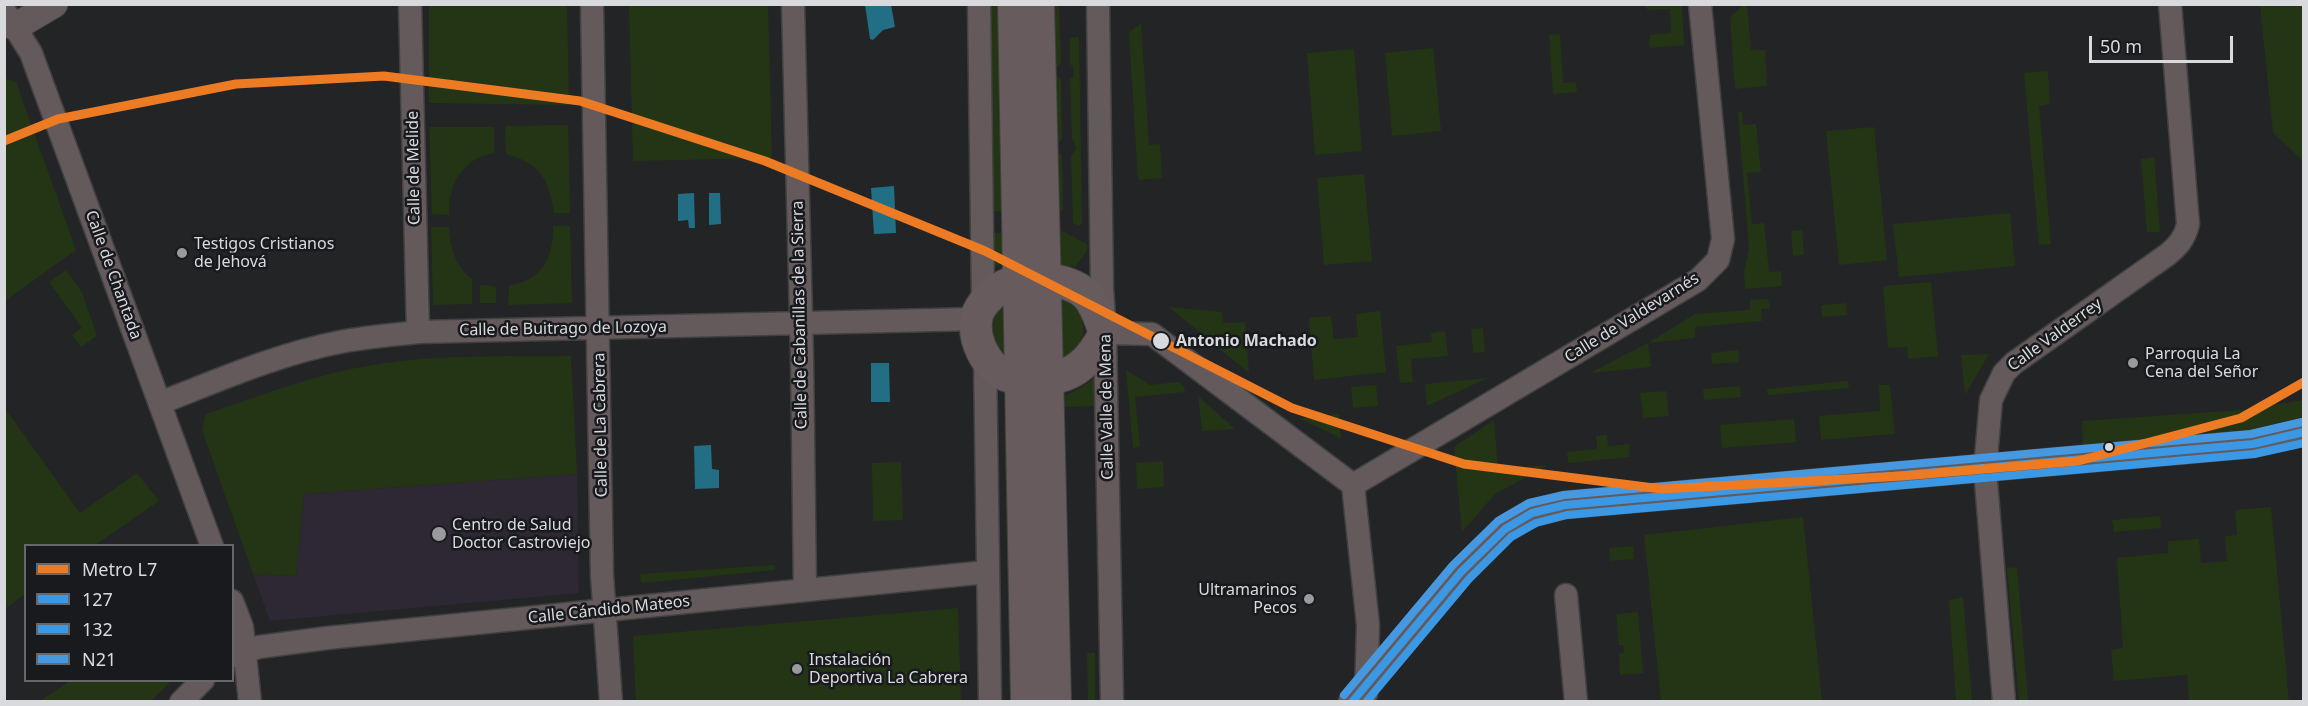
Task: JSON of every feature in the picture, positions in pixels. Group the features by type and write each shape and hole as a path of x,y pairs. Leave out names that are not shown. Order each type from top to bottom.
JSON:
{"main road":[{"path":"1014,4 1031,279 1034,379 1055,702"},
{"path":"1031,279 1038,4"},
{"path":"1031,279 1066,282 1082,290 1095,304 1105,333 1094,355 1078,368 1060,378 1034,379 1003,374 985,358 977,333 980,311 1000,288 1031,279"},
{"path":"1027,702 1034,379"}],"street":[{"path":"8,24 54,4"},
{"name":"Calle de Melide","path":"410,4 418,332"},
{"name":"Calle de La Cabrera","path":"592,4 602,575 610,702"},
{"name":"Calle de Cabanillas de la Sierra","path":"793,4 805,590"},
{"path":"979,4 980,311"},
{"name":"Calle Valle de Mena","path":"1098,4 1112,702"},
{"name":"Calle de Valdevarnés","path":"1353,485 1698,280 1718,260 1724,239 1700,4"},
{"name":"Calle Valderrey","path":"2004,702 1984,469 1991,400 2004,373 2027,353 2175,249 2186,233 2188,224 2170,4"},
{"name":"Calle de Chantada","path":"8,24 31,53 211,544"},
{"name":"Calle de Buitrago de Lozoya","path":"160,403 236,374 306,351 357,339 418,332 801,322 980,311"},
{"path":"1105,333 1152,334 1353,485 1368,625 1362,696"},
{"path":"985,358 990,702"},
{"path":"1362,696 1461,572 1505,529 1532,513 1565,505 2253,444 2304,432"},
{"name":"Calle Cándido Mateos","path":"239,653 259,647 455,624 606,612 987,572"},
{"path":"1566,596 1576,702"},
{"path":"234,606 242,627 239,653 250,702"},
{"path":"182,702 202,682"}],"shaded area":[{"name":"Centro de Salud Doctor Castroviejo","path":"577,474 579,593 270,621 253,574 296,576 304,494"}],"green space":[{"path":"429,5 567,5 569,105 429,103"},
{"path":"629,5 768,5 772,158 633,161"},
{"path":"988,5 1003,5 1008,212 992,211"},
{"path":"1047,5 1059,5 1061,63 1056,68 1057,76 1061,80 1062,139 1058,143 1058,152 1062,155 1063,209 1059,214 1051,214"},
{"path":"1643,5 1682,5 1684,45 1650,48 1651,35 1671,33 1670,9 1648,10"},
{"path":"1743,5 1747,5 1751,50 1765,50 1767,86 1735,89 1730,17"},
{"path":"2260,5 2303,5 2303,161 2273,133"},
{"path":"1141,23 1149,145 1160,144 1162,178 1138,180 1129,33"},
{"path":"1560,34 1563,83 1576,82 1577,92 1553,94 1549,35"},
{"path":"1079,37 1082,223 1079,226 1073,223 1071,156 1076,149 1072,140 1070,79 1074,76 1073,67 1070,64 1070,38"},
{"path":"1433,48 1441,131 1392,136 1385,53"},
{"path":"1354,49 1362,151 1315,155 1307,53"},
{"path":"2048,71 2050,104 2039,106 2051,244 2039,245 2024,73"},
{"path":"4,78 16,82 76,250 5,301"},
{"path":"1738,112 1742,112 1743,125 1756,124 1761,172 1747,173 1752,224 1764,223 1769,272 1781,271 1782,286 1745,289 1744,271 1749,250"},
{"path":"568,125 570,213 554,213 546,182 541,174 527,162 506,154 505,126"},
{"path":"429,127 494,127 494,153 473,161 459,175 451,193 449,215 432,214"},
{"path":"1874,127 1887,260 1839,265 1826,131"},
{"path":"2154,157 2160,232 2147,232 2141,159"},
{"path":"1364,174 1372,261 1324,265 1317,178"},
{"path":"2010,213 2015,266 1899,277 1893,224"},
{"path":"553,226 570,226 572,303 508,305 509,286 530,278 544,266 551,248"},
{"path":"431,227 449,227 454,256 461,268 472,279 472,304 433,305"},
{"path":"1060,230 1087,244 1087,250 1076,266 1063,266 1058,259 1057,231"},
{"path":"1802,230 1804,255 1793,256 1791,231"},
{"path":"1008,232 1004,261 994,268 993,233"},
{"path":"66,270 82,292 97,336 81,347 72,335 82,328 49,282"},
{"path":"1931,282 1938,356 1908,359 1907,347 1888,348 1883,286"},
{"path":"480,285 496,287 496,303 480,303"},
{"path":"1059,296 1077,310 1084,328 1079,347 1061,360"},
{"path":"1768,299 1770,308 1761,309 1762,321 1695,327 1695,338 1648,343 1695,314 1750,310 1750,300"},
{"path":"1009,303 1005,355 997,342 993,326 996,312 1001,306"},
{"path":"1846,303 1847,315 1822,317 1821,305"},
{"path":"1169,307 1222,312 1223,323 1245,322 1249,373"},
{"path":"1380,311 1386,372 1314,380 1309,318 1331,316 1334,339 1358,337 1356,314"},
{"path":"1483,328 1485,352 1473,353 1471,329"},
{"path":"1445,331 1448,356 1411,359 1413,382 1400,383 1396,346 1432,342 1431,333"},
{"path":"1648,343 1651,367 1590,373"},
{"path":"1738,350 1739,362 1712,364 1711,353"},
{"path":"1989,354 1965,395 1961,355"},
{"path":"571,356 577,474 304,494 296,576 253,574 202,430 206,414 305,381 367,366 454,357"},
{"path":"1126,370 1150,385 1179,382 1185,392 1135,397 1140,447 1133,448"},
{"path":"1095,378 1096,406 1061,407 1061,398"},
{"path":"1488,378 1427,406 1425,384"},
{"path":"1848,381 1849,388 1768,395 1767,389"},
{"path":"1376,385 1378,406 1353,408 1351,387"},
{"path":"1879,385 1890,385 1895,434 1821,440 1819,416 1880,411"},
{"path":"1740,386 1741,397 1704,400 1703,389"},
{"path":"1666,391 1669,416 1643,418 1640,393"},
{"path":"1198,396 1235,429 1202,431"},
{"path":"2303,400 2303,426 2083,456 2082,421 2242,410"},
{"path":"4,407 80,513 137,473 159,501 96,544 24,544 24,595 5,609"},
{"path":"1339,414 1341,438 1298,418"},
{"path":"1794,419 1796,442 1722,448 1720,425"},
{"path":"1007,420 1019,701 1010,701 1004,422"},
{"path":"1494,420 1498,469 1548,465 1495,494 1462,532 1454,447"},
{"path":"1607,435 1608,446 1629,444 1630,457 1568,463 1567,452 1597,449 1596,436"},
{"path":"1163,461 1164,487 1137,489 1136,463"},
{"path":"901,462 903,520 873,521 872,463"},
{"path":"2271,507 2289,701 2177,701 2189,700 2187,675 2114,681 2111,650 2123,648 2117,558 2168,553 2168,541 2199,539 2201,563 2227,561 2225,536 2237,535 2235,510"},
{"path":"2160,516 2161,528 2114,532 2112,520"},
{"path":"1803,517 1822,701 1661,701 1644,535"},
{"path":"1633,546 1634,559 1610,561 1609,548"},
{"path":"775,565 775,570 641,583 640,574"},
{"path":"2017,567 2028,701 2019,701 2007,568"},
{"path":"1963,597 1972,701 1956,701 1949,600"},
{"name":"Instalación Deportiva La Cabrera","path":"958,608 961,701 636,701 633,636"},
{"path":"1638,612 1643,673 1620,675 1619,654 1624,653 1623,645 1619,645 1616,614"},
{"path":"1087,653 1095,653 1095,701 1088,701"},
{"path":"68,682 170,682 151,701 40,701"}],"water":[{"path":"865,5 891,5 895,27 883,30 873,40 870,39"},
{"path":"894,186 896,233 874,234 871,188"},
{"path":"694,193 695,228 689,228 688,220 678,221 678,194"},
{"path":"709,193 720,193 721,224 709,225"},
{"path":"871,363 889,363 890,402 871,402"},
{"path":"711,445 712,469 719,470 719,488 695,489 694,446"}],"metro line":[{"name":"L7","path":"4,141 58,119 236,84 384,76 580,101 765,161 985,251 1292,408 1464,464 1662,489 1902,476 2078,461 2241,418 2304,382"}],"transit line":[{"name":"N21","path":"1344,695 1453,565 1498,521 1529,503 1564,495 2251,434 2302,422"},
{"name":"127","path":"1352,702 1461,572 1505,529 1532,513 1565,505 2253,444 2304,432"},
{"name":"132","path":"1366,702 1469,579 1511,537 1536,523 1567,515 2254,454 2304,443"}],"place":[{"name":"Testigos Cristianos de Jehová","path":"182,253"},
{"name":"Antonio Machado","path":"1161,341"},
{"name":"Parroquia La Cena del Señor","path":"2133,363"},
{"name":"Centro de Salud Doctor Castroviejo","path":"439,534"},
{"name":"Ultramarinos Pecos","path":"1309,599"},
{"name":"Instalación Deportiva La Cabrera","path":"797,669"}]}
